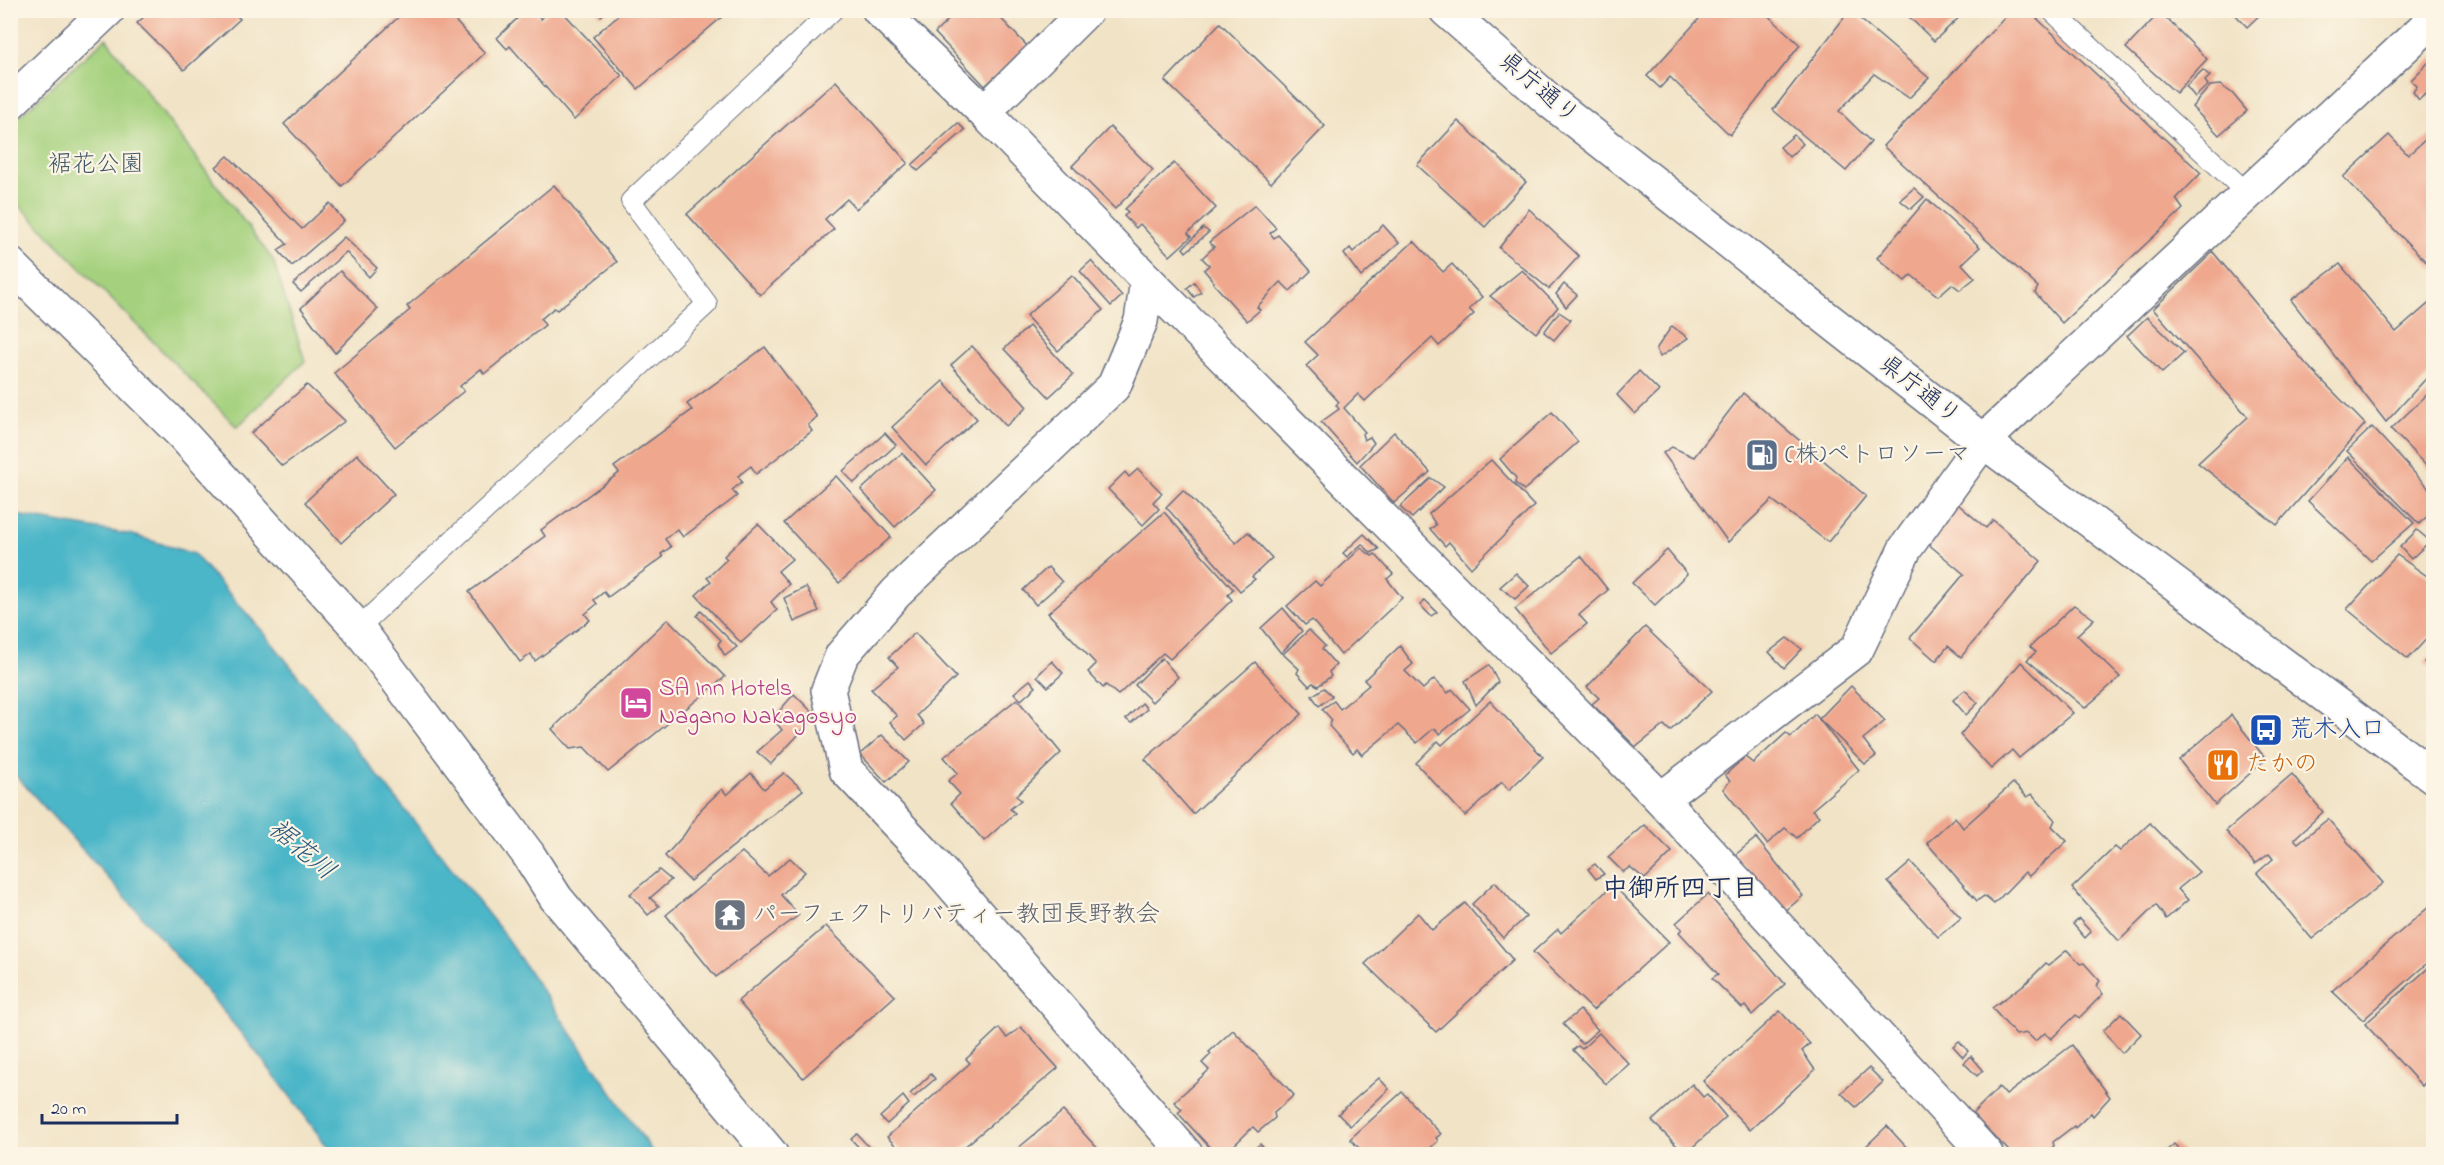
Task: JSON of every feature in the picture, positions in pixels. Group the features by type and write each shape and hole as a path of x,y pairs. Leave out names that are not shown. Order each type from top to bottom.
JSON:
{"main road":[{"path":"10,103 108,10"},
{"path":"879,10 984,112 1147,280 1661,799 1986,1155"},
{"path":"984,112 1087,10"},
{"name":"県庁通り","path":"1446,10 1551,102 1983,441 2433,777"},
{"path":"1661,799 1857,650 1905,549 1983,441 2433,19"},
{"path":"10,264 182,434 358,627 528,854 556,898 771,1155"},
{"path":"1147,280 1141,321 1114,386 896,593 842,655 828,690 846,770 922,850 1186,1155"}],"lane":[{"path":"358,627 707,304 631,201 833,10"},
{"path":"2051,10 2248,194"}],"green space":[{"name":"裾花公園","path":"106,38 273,260 305,361 237,427 11,197 11,124"}],"water":[{"name":"裾花川","path":"10,514 133,535 194,554 265,634 500,929 654,1154 332,1154 257,1054 178,957 11,770"}],"building":[{"path":"152,10 231,10 240,19 184,70 137,23"},
{"path":"406,10 445,10 485,53 342,186 284,124"},
{"path":"526,10 534,10 541,19 550,10 561,10 622,76 574,120 510,46 507,49 497,38"},
{"path":"596,10 609,10 601,16"},
{"path":"624,10 730,10 638,89 593,37"},
{"path":"958,10 993,10 1028,47 985,86 935,33"},
{"path":"1707,10 1762,10 1800,45 1730,135 1670,77 1660,88 1647,76"},
{"path":"1850,10 1866,10 1859,18 1929,78 1909,98 1874,74 1839,111 1871,142 1846,171 1773,110"},
{"path":"1902,10 1967,10 1934,41"},
{"path":"2012,10 2028,10 2201,173 2176,199 2183,209 2062,323 2035,293 2038,287 1883,146"},
{"path":"2085,10 2099,10 2092,17"},
{"path":"2231,10 2265,10 2247,27"},
{"path":"2160,12 2207,59 2176,93 2126,48"},
{"path":"1220,23 1325,126 1271,183 1165,81"},
{"path":"2434,57 2434,102 2425,94 2419,100 2413,92 2417,86 2411,80"},
{"path":"2203,70 2210,76 2205,81 2208,85 2195,97 2186,86"},
{"path":"836,81 908,163 856,209 847,199 825,219 834,229 760,295 687,214"},
{"path":"2220,85 2232,93 2247,111 2219,135 2192,107 2210,86"},
{"path":"1458,121 1526,182 1485,227 1417,165"},
{"path":"958,123 965,130 918,171 912,165"},
{"path":"1110,127 1153,170 1115,209 1072,166"},
{"path":"2434,132 2434,270 2343,177 2389,135 2408,155"},
{"path":"1794,135 1803,144 1789,157 1780,147"},
{"path":"228,156 302,229 330,203 344,221 292,266 278,250 287,244 216,167"},
{"path":"1174,163 1216,208 1188,233 1191,237 1170,256 1140,224 1136,228 1124,216 1128,212 1125,209"},
{"path":"554,185 617,262 557,310 554,308 541,319 545,325 484,374 481,369 460,386 464,391 395,447 334,373 410,310 407,306"},
{"path":"1914,188 1924,197 1911,209 1900,200"},
{"path":"1927,199 1980,247 1962,264 1975,278 1960,290 1952,284 1938,296 1911,275 1905,281 1877,258"},
{"path":"1255,205 1276,228 1270,233 1274,238 1278,235 1311,271 1290,291 1281,282 1257,307 1260,310 1247,321 1213,283 1204,270 1209,265 1202,258 1214,247 1209,242"},
{"path":"1529,209 1579,256 1549,289 1499,248"},
{"path":"1383,225 1399,243 1361,277 1344,254 1350,248 1353,252"},
{"path":"1203,228 1209,232 1186,252 1183,248"},
{"path":"344,237 377,268 369,277 346,252 301,292 293,284"},
{"path":"1414,241 1443,272 1452,264 1482,297 1469,309 1474,314 1439,346 1432,338 1365,401 1358,394 1344,408 1365,432 1362,434 1364,440 1370,437 1374,443 1357,462 1321,422 1339,409 1336,405 1339,402 1306,366 1318,355 1305,342"},
{"path":"2213,252 2306,364 2365,424 2277,525 2198,463 2248,417 2153,309"},
{"path":"1091,261 1122,296 1111,306 1080,271"},
{"path":"2340,264 2396,332 2434,299 2434,370 2386,422 2291,300"},
{"path":"1522,270 1558,307 1536,333 1490,296"},
{"path":"340,271 378,309 335,353 301,308"},
{"path":"1072,275 1103,310 1058,351 1026,316"},
{"path":"1194,282 1201,292 1194,297 1187,288"},
{"path":"1564,284 1577,295 1566,307 1556,294"},
{"path":"1559,312 1571,320 1554,340 1544,332"},
{"path":"2147,317 2184,353 2162,373 2127,336"},
{"path":"1029,326 1073,375 1049,397 1004,349"},
{"path":"1672,326 1688,338 1660,357 1656,349"},
{"path":"972,346 1027,407 1006,426 951,365"},
{"path":"765,347 817,417 808,425 812,431 756,474 751,466 738,476 742,482 732,490 737,496 683,537 677,529 665,539 671,547 661,554 663,557 608,597 604,592 594,600 597,604 585,614 590,620 535,661 531,654 520,662 469,592 545,536 541,530 619,473 614,467 692,410 687,404"},
{"path":"1639,371 1659,391 1635,414 1617,395"},
{"path":"943,381 977,419 926,465 892,427"},
{"path":"307,385 345,421 282,466 251,433"},
{"path":"2434,388 2434,474 2391,429"},
{"path":"1743,393 1866,496 1828,542 1772,500 1728,542 1663,453 1672,447 1694,457"},
{"path":"1552,412 1578,442 1524,490 1515,483 1516,478 1500,459"},
{"path":"2372,427 2434,494 2434,510 2419,524 2347,451"},
{"path":"1394,432 1430,472 1394,503 1360,465"},
{"path":"885,433 896,445 854,483 843,471"},
{"path":"902,453 936,490 895,527 861,490"},
{"path":"357,454 394,494 341,543 305,502"},
{"path":"2348,457 2414,523 2371,561 2308,501"},
{"path":"1491,460 1534,506 1471,568 1449,542 1445,546 1430,529 1436,525 1429,514"},
{"path":"1138,469 1162,493 1153,502 1159,509 1143,525 1108,489 1125,472 1129,477"},
{"path":"836,476 891,537 839,583 784,523"},
{"path":"1431,478 1444,487 1412,518 1400,507"},
{"path":"1183,490 1236,543 1248,532 1272,558 1252,577 1255,579 1240,591 1166,507"},
{"path":"1953,500 1986,528 1993,520 2041,561 1961,657 1948,646 1936,661 1910,638 1964,574 1921,538"},
{"path":"1164,512 1233,589 1228,595 1232,600 1170,659 1163,653 1118,695 1106,685 1103,688 1088,672 1096,664 1048,613"},
{"path":"758,524 792,559 778,571 789,584 771,602 777,610 741,643 696,595 711,581 707,578 727,559 724,556"},
{"path":"2417,530 2430,541 2411,559 2400,547"},
{"path":"1364,534 1379,549 1371,553 1362,544 1347,557 1343,553"},
{"path":"1361,548 1372,556 1375,554 1393,574 1387,579 1402,598 1341,655 1312,620 1305,625 1287,606 1315,581 1320,586"},
{"path":"1667,550 1687,574 1655,605 1632,583"},
{"path":"2397,555 2434,581 2434,631 2408,659 2347,609"},
{"path":"1581,556 1608,590 1579,615 1587,624 1551,653 1515,609"},
{"path":"1048,567 1062,582 1036,605 1023,590"},
{"path":"1516,573 1529,586 1515,599 1500,587"},
{"path":"806,587 819,611 794,622 784,598"},
{"path":"1425,600 1437,612 1431,616 1420,605"},
{"path":"2074,605 2094,619 2077,635 2120,677 2085,708 2027,660 2036,652 2030,647"},
{"path":"1283,608 1302,631 1281,653 1261,628"},
{"path":"701,611 737,647 725,656 718,644 721,640 697,616"},
{"name":"SA Inn Hotels Nagano Nakagosyo","path":"668,619 725,677 608,772 584,747 570,749 552,729"},
{"path":"1645,627 1712,691 1670,731 1664,725 1636,747 1592,704 1599,698 1587,687"},
{"path":"1309,630 1325,646 1322,649 1336,665 1329,672 1331,676 1318,686 1313,683 1309,686 1297,673 1299,669 1283,654"},
{"path":"915,633 956,677 917,715 924,724 906,740 890,722 897,716 871,689 898,667 889,657"},
{"path":"1787,638 1802,649 1784,668 1769,652"},
{"path":"1400,646 1413,664 1405,671 1423,689 1434,679 1448,693 1452,689 1470,709 1440,734 1434,728 1417,743 1398,725 1362,755 1357,749 1353,753 1329,726 1332,720 1322,709 1334,701 1340,709 1369,685 1364,680"},
{"path":"2434,652 2434,670 2424,662"},
{"path":"1162,658 1178,677 1152,702 1135,685"},
{"path":"1052,661 1063,673 1048,687 1037,676"},
{"path":"1255,662 1302,714 1193,814 1145,759"},
{"path":"2021,662 2073,713 2019,758 2012,750 1991,769 1960,735"},
{"path":"1489,665 1498,682 1476,705 1465,681"},
{"path":"1030,680 1036,687 1021,700 1014,693"},
{"path":"1851,686 1885,721 1863,739 1876,756 1865,764 1819,719"},
{"path":"1324,688 1332,696 1319,706 1312,696"},
{"path":"1965,690 1978,703 1966,715 1953,700"},
{"path":"794,694 816,716 771,764 757,752 782,730 773,718"},
{"path":"1017,699 1061,753 1016,796 1021,800 1010,809 1015,813 984,841 951,803 960,794 948,781 958,773 944,757"},
{"path":"1490,701 1543,757 1509,790 1502,782 1465,816 1416,763 1438,741 1442,745"},
{"path":"1142,703 1147,709 1131,723 1126,719"},
{"path":"1815,714 1859,770 1812,810 1819,816 1797,838 1785,828 1767,844 1723,789 1730,781 1725,775 1745,757 1753,763 1786,733 1791,737"},
{"path":"2231,715 2266,759 2215,805 2179,760"},
{"path":"882,735 909,762 886,782 860,754"},
{"path":"751,773 764,789 784,773 803,790 690,881 665,856 684,835 702,808 722,789 727,795"},
{"path":"2292,774 2323,812 2294,839 2298,843 2328,819 2383,883 2312,939 2257,873 2273,859 2269,854 2255,864 2226,831"},
{"path":"2013,783 2027,797 2032,794 2055,820 2052,826 2067,841 2029,876 2025,872 1994,904 1984,896 1977,901 1927,843 1955,817 1963,828"},
{"path":"2150,823 2199,872 2178,889 2188,900 2166,919 2156,905 2119,941 2072,888 2115,847 2120,851"},
{"path":"1645,825 1672,852 1645,879 1630,867 1623,872 1608,857"},
{"path":"1756,838 1803,896 1783,913 1735,855"},
{"path":"742,852 768,876 790,858 805,872 781,895 799,915 716,977 666,915"},
{"path":"1911,862 1961,918 1938,937 1888,882"},
{"path":"1595,864 1604,874 1596,879 1588,869"},
{"path":"659,870 671,880 650,898 659,906 648,915 630,894"},
{"path":"1495,882 1526,917 1503,938 1472,904"},
{"path":"1613,885 1669,942 1593,1010 1533,952 1558,929 1561,933"},
{"path":"1708,894 1785,984 1752,1015 1745,1006 1742,1008 1712,978 1718,974 1679,932 1682,929 1676,923"},
{"path":"1465,903 1513,960 1436,1032 1365,964 1418,913 1432,930"},
{"path":"2431,905 2434,908 2434,957 2363,1020 2332,991"},
{"path":"2079,919 2091,932 2085,938 2073,924"},
{"path":"826,926 895,996 803,1078 738,1001"},
{"path":"2067,950 2080,964 2084,963 2100,981 2096,986 2103,994 2079,1018 2076,1015 2051,1039 2045,1033 2035,1041 2027,1033 2016,1035 1992,1008 2026,983 2046,963 2049,965"},
{"path":"2434,963 2434,1072 2422,1086 2365,1024"},
{"path":"1580,1010 1598,1030 1582,1044 1563,1024"},
{"path":"1780,1011 1810,1044 1802,1051 1815,1070 1750,1130 1703,1081"},
{"path":"2121,1013 2141,1034 2122,1053 2103,1031"},
{"path":"1021,1027 1058,1068 956,1154 904,1154 887,1137 970,1063 966,1059 999,1028 1007,1038"},
{"path":"1233,1030 1294,1095 1274,1113 1275,1118 1258,1132 1253,1127 1225,1154 1216,1154 1178,1113 1182,1109 1174,1102 1209,1070 1202,1063 1211,1054 1209,1052"},
{"path":"1599,1033 1629,1064 1606,1084 1573,1050 1578,1046 1582,1049"},
{"path":"1959,1041 1968,1051 1963,1057 1953,1046"},
{"path":"2072,1045 2110,1097 2093,1116 2091,1113 2075,1128 2074,1126 2053,1142 2054,1146 2043,1154 2032,1154 2026,1150 2021,1154 2012,1154 1972,1114 1999,1087 2006,1095"},
{"path":"1971,1056 1983,1070 1977,1076 1964,1063"},
{"path":"1869,1068 1883,1082 1856,1107 1841,1093"},
{"path":"931,1074 935,1079 914,1097 910,1094"},
{"path":"1379,1078 1389,1089 1350,1126 1338,1114"},
{"path":"1692,1084 1703,1097 1707,1094 1726,1117 1685,1154 1652,1121"},
{"path":"1402,1092 1441,1134 1436,1138 1438,1141 1424,1154 1365,1154 1350,1139"},
{"path":"903,1096 909,1104 887,1124 880,1117"},
{"path":"1063,1111 1098,1149 1092,1154 1011,1154"},
{"path":"1887,1126 1909,1150 1905,1154 1858,1154"},
{"path":"857,1134 875,1154 865,1154 851,1139"},
{"path":"1260,1144 1269,1154 1249,1154"},
{"path":"2174,1144 2184,1154 2163,1154"}],"place":[{"name":"(株)ペトロソーマ","path":"1762,455"},
{"name":"SA Inn Hotels Nagano Nakagosyo","path":"636,703"},
{"name":"荒木入口","path":"2266,730"},
{"name":"たかの","path":"2223,765"},
{"name":"パーフェクトリバティー教団長野教会","path":"730,915"}],"district":[{"name":"中御所四丁目","path":"1680,890"}]}
